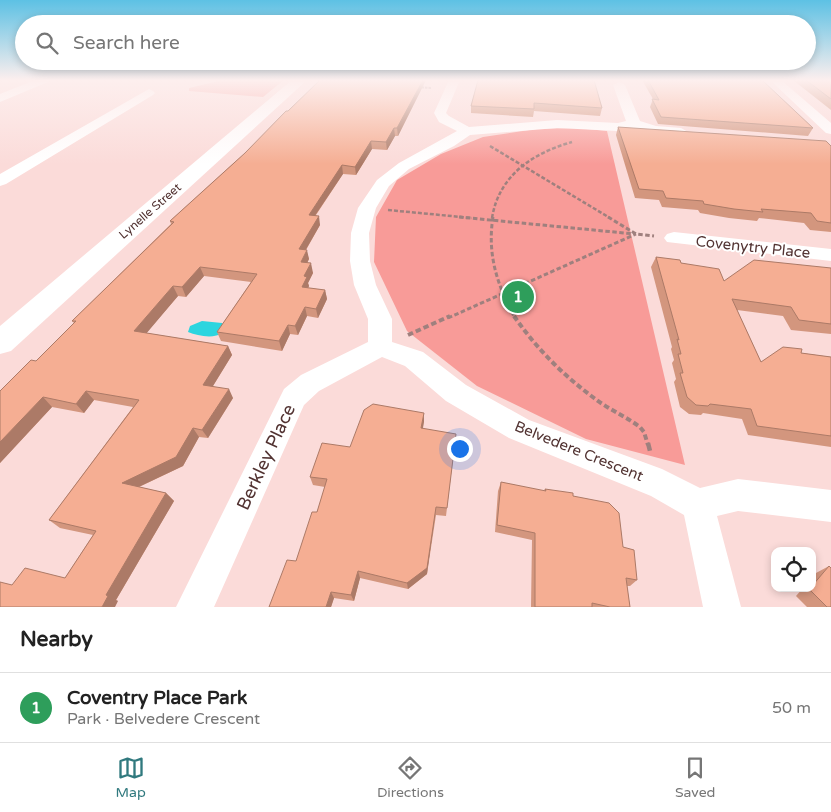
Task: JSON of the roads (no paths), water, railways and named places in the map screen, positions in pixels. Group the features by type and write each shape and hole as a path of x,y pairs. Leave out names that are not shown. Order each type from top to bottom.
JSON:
{"street":[{"path":"0,181 123,108"},
{"name":"Lynelle Street","path":"0,343 268,108"},
{"path":"442,108 440,113 444,119 467,130 557,124 595,126 634,124 656,130 704,134"},
{"path":"628,108 634,124"},
{"path":"807,108 831,130"},
{"path":"380,347 380,320 365,285 360,261 360,234 367,208 383,183 404,166 449,143 467,130"},
{"name":"Covenytry Place","path":"674,238 831,255"},
{"name":"Belvedere Crescent","path":"380,347 414,359 456,393 519,429 662,484 698,505"},
{"name":"Berkley Place","path":"196,607 294,397 310,383 380,347"},
{"path":"722,607 698,505 738,495 831,506"}],"water":[{"path":"202,321 222,323 224,325 223,333 215,336 206,336 188,332 190,326"}],"place":[{"name":"Coventry Place Park","path":"518,297"}]}
